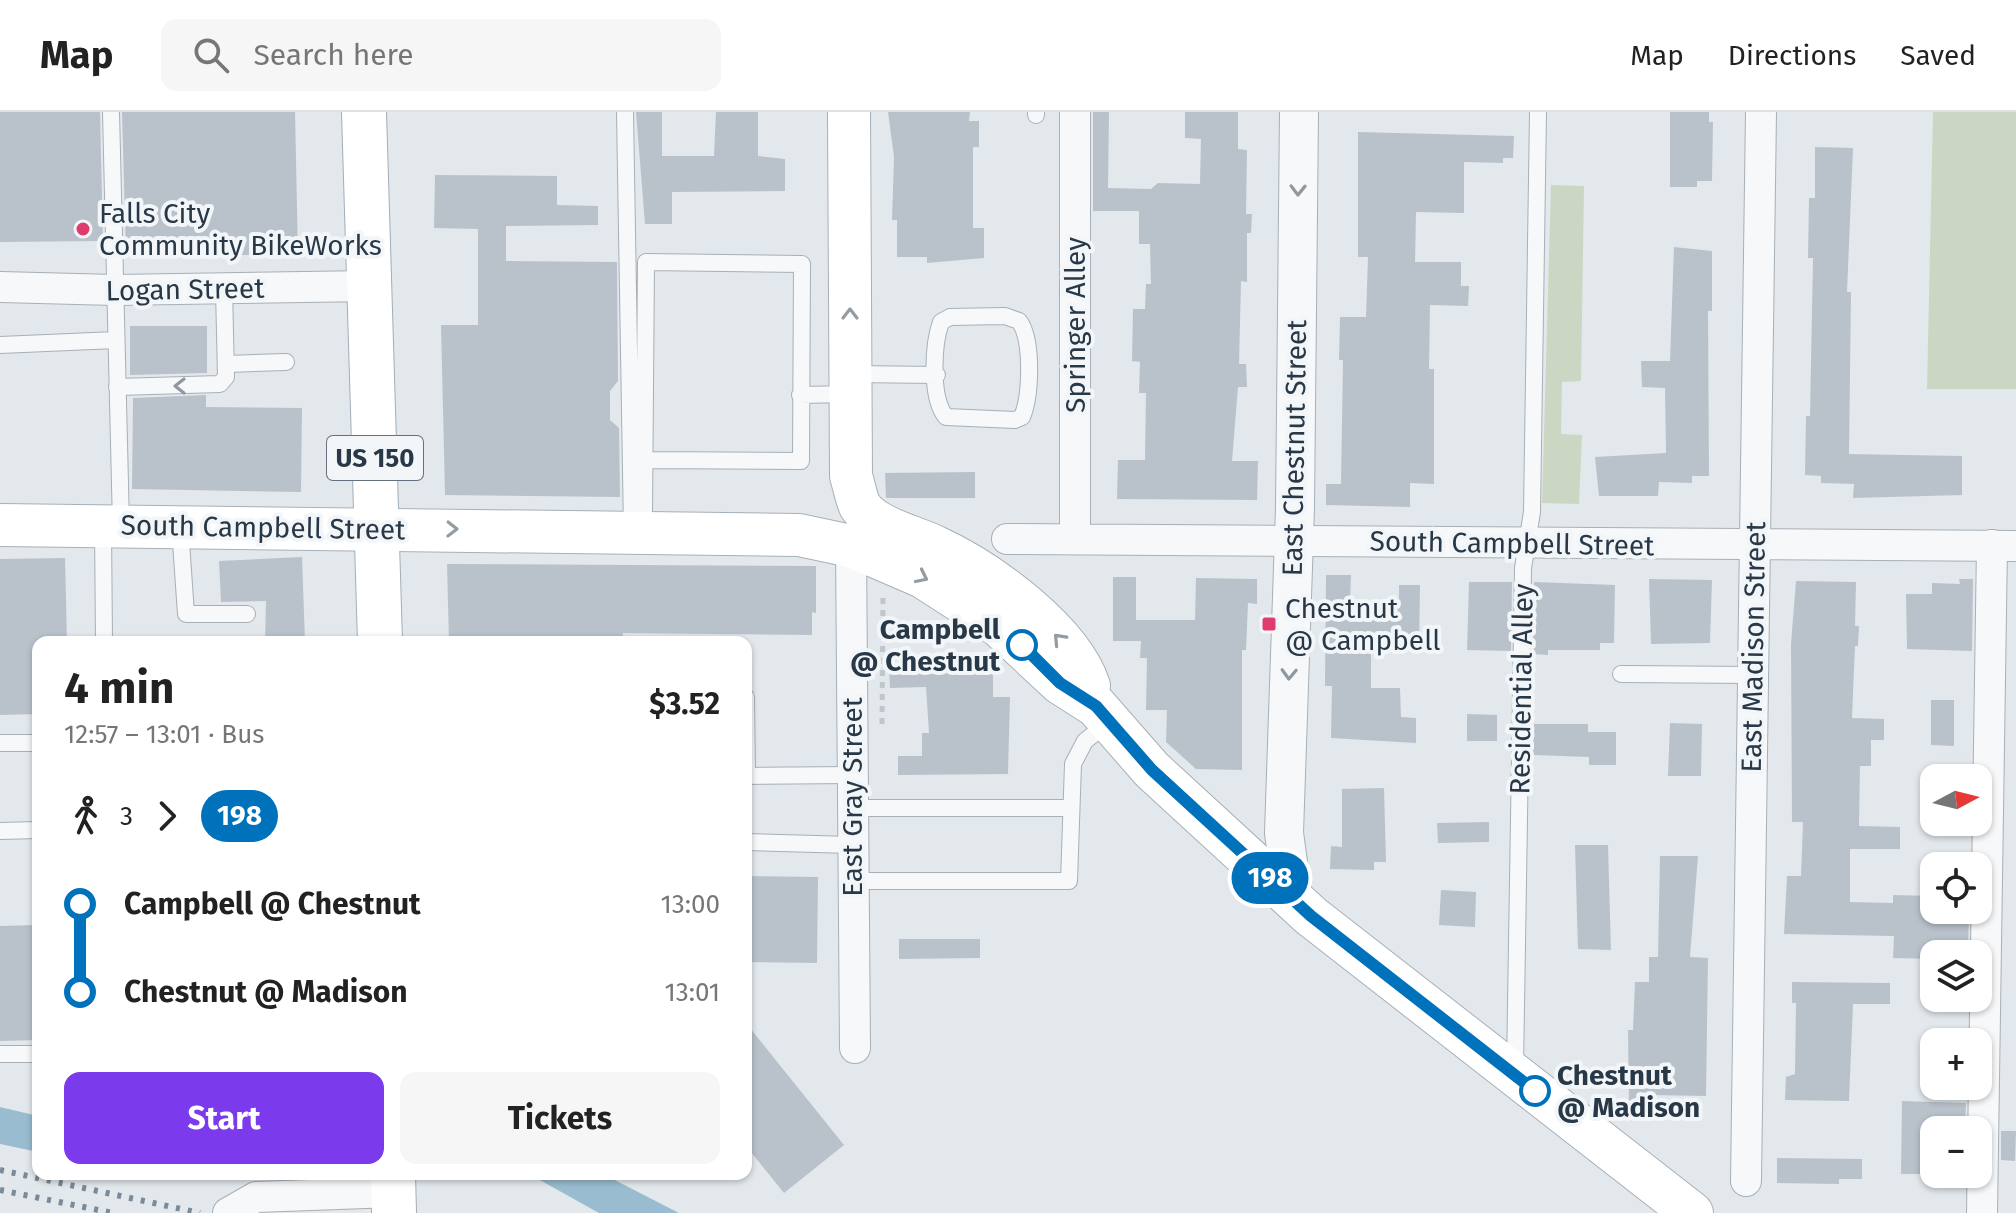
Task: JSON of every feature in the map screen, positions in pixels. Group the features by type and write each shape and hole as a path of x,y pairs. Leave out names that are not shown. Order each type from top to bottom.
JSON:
{"main road":[{"name":"US 150","path":"364,112 380,636"},
{"path":"849,112 851,476 861,506 875,520 939,548 984,575 1054,633 1082,666 1103,714 1152,770 1293,899 1692,1213"},
{"name":"South Campbell Street","path":"0,525 526,531 636,519 823,513 842,501 851,476"},
{"name":"South Campbell Street","path":"636,519 799,535 851,546 923,577 964,600 1032,653 1060,683 1103,714"}],"street":[{"name":"Springer Alley","path":"1075,112 1075,538"},
{"name":"East Chestnut Street","path":"1293,899 1284,833 1294,539 1299,112"},
{"name":"East Madison Street","path":"1746,1181 1761,112"},
{"name":"Logan Street","path":"0,287 115,290 370,286"},
{"name":"South Campbell Street","path":"1007,539 2004,546"},
{"name":"East Gray Street","path":"851,546 855,1048"},
{"path":"1982,1213 2004,546"},
{"path":"228,1213 256,1197 393,1193"}],"lane":[{"path":"104,636 117,387 111,112"},
{"path":"625,112 636,519"},
{"name":"Residential Alley","path":"1515,1076 1524,545 1532,512 1538,112"},
{"path":"636,519 647,460 646,262 802,264 801,461 647,460"},
{"path":"117,387 220,384 226,377 224,289"},
{"path":"1005,316 1023,327 1029,389 1022,417 1015,420 946,417 937,401 937,375 941,322 950,317 1005,316"},
{"path":"0,345 116,340"},
{"path":"226,364 286,362"},
{"path":"800,395 850,384 937,375"},
{"path":"180,526 186,614 247,614"},
{"path":"1621,674 1753,675"},
{"path":"853,881 1069,881 1073,764 1103,714"},
{"path":"0,743 32,743"},
{"path":"752,776 852,775"},
{"path":"852,808 1070,808"},
{"path":"0,831 32,830"},
{"path":"752,842 852,845"},
{"path":"0,1054 32,1054"}],"path":[{"path":"882,732 883,594 888,587"}],"green space":[{"path":"1933,112 2016,112 2016,389 1927,389"},
{"path":"1551,185 1584,186 1581,381 1562,382 1561,434 1582,435 1579,504 1542,503"}],"water":[{"path":"0,1107 32,1115 32,1151 0,1144"},
{"path":"540,1180 615,1180 679,1213 599,1213"}],"building":[{"path":"0,112 100,112 103,241 0,242"},
{"path":"122,112 295,112 298,255 126,255"},
{"path":"636,112 662,112 662,156 714,156 716,112 758,112 758,156 785,159 785,191 672,192 672,224 645,224"},
{"path":"888,112 970,112 969,121 979,121 979,147 973,147 973,228 984,228 984,258 927,263 927,257 897,257 897,220 892,220 894,157"},
{"path":"1093,112 1109,112 1108,188 1151,189 1158,183 1200,184 1201,139 1185,138 1185,112 1238,112 1238,149 1247,150 1246,214 1252,214 1251,233 1247,233 1247,282 1241,281 1239,364 1246,364 1247,387 1238,387 1232,461 1258,461 1257,500 1117,499 1118,460 1145,460 1146,393 1139,393 1140,362 1132,361 1133,309 1145,309 1146,284 1151,284 1150,244 1139,244 1139,211 1093,211"},
{"path":"1670,112 1709,112 1709,122 1713,122 1712,181 1697,181 1697,187 1670,187"},
{"path":"1358,132 1514,136 1513,158 1503,158 1503,163 1464,162 1464,213 1416,212 1415,262 1461,262 1461,286 1469,286 1468,306 1430,305 1429,369 1434,369 1434,484 1410,483 1410,507 1326,505 1326,484 1341,484 1343,360 1339,360 1340,317 1366,317 1368,257 1358,257"},
{"path":"1815,147 1853,148 1847,292 1851,292 1849,454 1962,456 1962,495 1853,498 1854,484 1821,483 1821,476 1805,475 1806,416 1810,416 1813,258 1808,258 1809,198 1815,198"},
{"path":"435,175 557,176 557,205 598,206 598,225 506,226 506,261 617,262 618,381 610,391 610,420 619,428 620,497 445,495 441,325 478,325 478,229 434,228"},
{"path":"1674,247 1712,251 1712,311 1708,311 1709,476 1692,476 1692,483 1659,482 1658,496 1599,496 1595,457 1666,453 1665,388 1642,387 1641,361 1670,361"},
{"path":"130,326 207,326 207,373 130,375"},
{"path":"206,395 206,407 302,408 301,492 132,489 133,398"},
{"path":"975,472 975,498 886,498 885,473"},
{"path":"302,557 305,636 265,636 266,601 221,602 219,561"},
{"path":"65,558 67,636 32,636 32,714 0,715 0,559"},
{"path":"447,564 816,566 816,613 812,612 812,635 623,633 623,636 449,636"},
{"path":"1326,575 1351,575 1350,601 1399,601 1399,585 1420,585 1419,649 1371,648 1371,688 1400,688 1401,717 1416,718 1416,743 1331,738 1332,686 1325,686"},
{"path":"1113,577 1136,577 1136,620 1195,620 1196,578 1257,579 1257,604 1248,603 1246,650 1242,650 1242,770 1196,769 1166,742 1167,710 1146,710 1147,658 1140,658 1141,641 1113,641"},
{"path":"1649,579 1712,580 1710,643 1651,644"},
{"path":"1959,579 1973,579 1972,651 1907,649 1906,594 1932,594 1932,583 1960,584"},
{"path":"1796,581 1856,582 1855,626 1859,626 1858,646 1855,646 1852,718 1884,719 1884,740 1871,740 1871,766 1860,766 1859,826 1900,827 1900,849 1850,849 1850,902 1893,903 1893,895 1920,896 1920,924 1969,924 1968,940 1920,940 1920,959 1893,958 1894,936 1784,934 1787,876 1801,876 1803,822 1792,822 1791,644"},
{"path":"1469,582 1512,582 1511,651 1467,650"},
{"path":"1534,582 1615,585 1614,643 1600,643 1600,650 1548,650 1548,655 1533,654"},
{"path":"889,668 993,668 993,697 1010,697 1008,774 898,775 898,756 922,756 922,733 929,733 926,687 890,688"},
{"path":"1931,700 1954,700 1954,746 1931,745"},
{"path":"1467,714 1497,715 1497,741 1467,741"},
{"path":"1670,723 1702,724 1701,776 1668,776"},
{"path":"1534,724 1588,724 1588,732 1616,732 1616,765 1589,765 1589,757 1533,755"},
{"path":"1384,788 1386,862 1374,862 1374,870 1330,869 1331,846 1342,847 1342,789"},
{"path":"1489,822 1489,842 1438,843 1437,823"},
{"path":"1575,845 1608,845 1611,950 1578,949"},
{"path":"1660,856 1698,856 1690,957 1708,958 1706,1096 1651,1095 1651,1107 1629,1107 1628,1030 1633,1030 1635,982 1649,982 1649,957 1658,957"},
{"path":"752,876 818,877 817,963 752,962"},
{"path":"1441,890 1476,892 1475,927 1439,925"},
{"path":"32,925 32,1040 0,1041 0,926"},
{"path":"899,939 980,939 980,958 899,959"},
{"path":"1792,982 1890,983 1890,1004 1853,1004 1849,1101 1785,1100 1786,1077 1795,1074 1796,1003 1792,1003"},
{"path":"752,1030 844,1145 784,1193 752,1153"},
{"path":"1902,1101 1966,1103 1966,1116 1920,1116 1920,1174 1901,1174"},
{"path":"2001,1131 2016,1131 2015,1161 2001,1160"},
{"path":"1777,1158 1862,1159 1862,1179 1839,1179 1839,1184 1777,1183"}],"railway":[{"path":"0,1170 32,1177"},
{"path":"47,1180 200,1213"},
{"path":"0,1190 113,1213"}],"bus line":[{"name":"198","path":"1022,645 1060,683 1096,706 1152,770 1311,916 1535,1091"}],"place":[{"name":"Falls City Community BikeWorks","path":"83,229"},
{"name":"Chestnut @ Campbell","path":"1269,624"},
{"name":"Campbell @ Chestnut","path":"1022,645"},
{"name":"Chestnut @ Madison","path":"1535,1091"}]}
